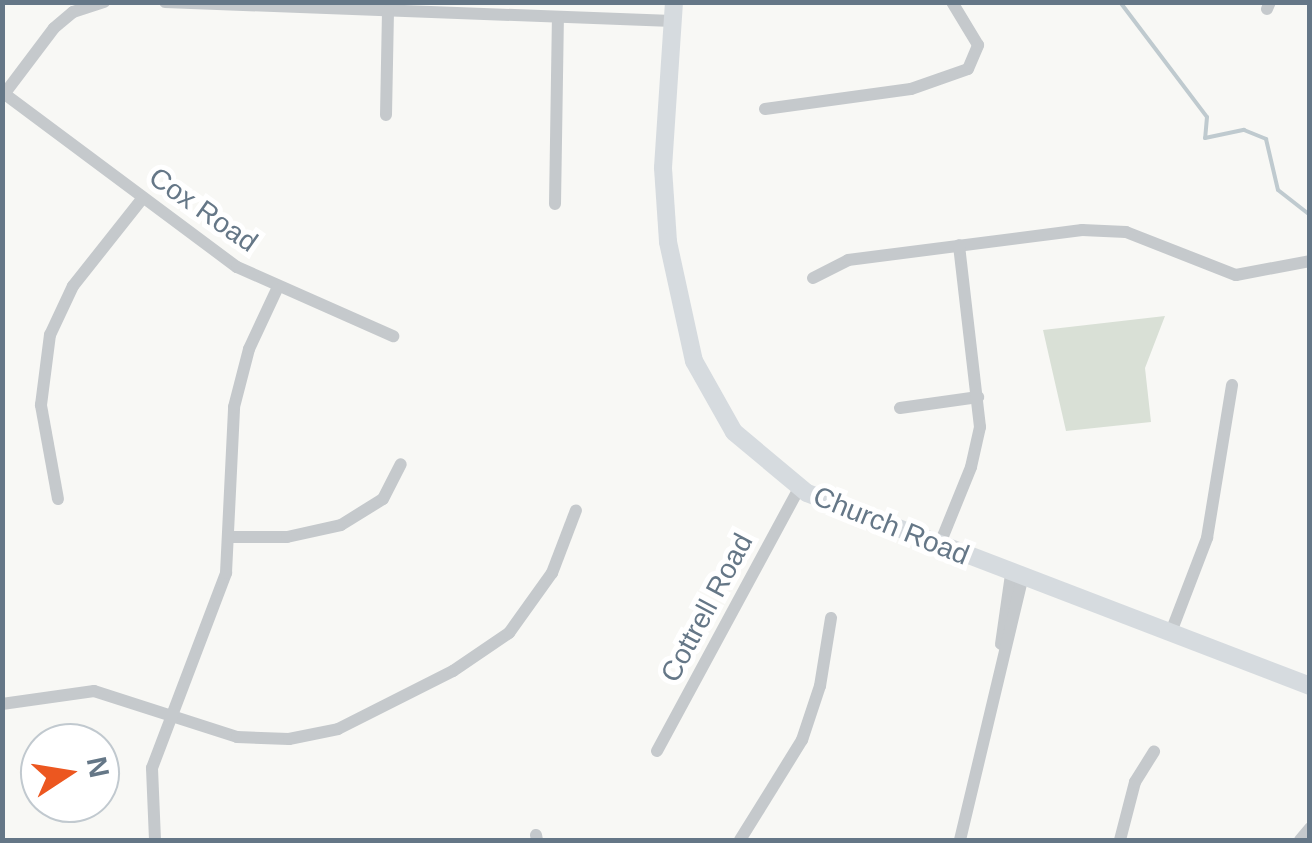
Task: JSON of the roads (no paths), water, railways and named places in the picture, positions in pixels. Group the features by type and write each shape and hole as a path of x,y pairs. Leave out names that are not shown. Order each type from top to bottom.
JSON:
{"main road":[{"name":"Church Road","path":"673,12 664,198 685,331 720,413 752,452 798,488 1017,578 1310,686"}],"street":[{"path":"3,94 40,42 74,6 104,2"},
{"path":"165,2 558,18 673,12"},
{"path":"765,109 923,86 975,63 978,44 952,2"},
{"path":"386,115 388,11"},
{"path":"555,204 558,18"},
{"name":"Cox Road","path":"3,94 142,198 277,289 393,336"},
{"path":"58,499 42,404 50,335 73,286 142,198"},
{"path":"813,278 848,260 1072,230 1126,232 1236,275 1310,261"},
{"path":"939,546 971,467 978,397 958,245"},
{"path":"155,840 149,792 171,714 220,594 233,537 234,407 249,349 277,289"},
{"path":"1171,632 1207,538 1232,386"},
{"path":"900,408 978,397"},
{"path":"233,537 287,538 341,526 383,499 401,464"},
{"name":"Cottrell Road","path":"657,751 798,488"},
{"path":"2,704 94,692 212,730 270,740 353,723 470,661 508,633 552,574 576,510"},
{"path":"960,840 1017,578"},
{"path":"740,840 802,740 820,686 831,618"},
{"path":"1120,840 1134,782 1154,752"},
{"path":"1300,840 1310,828"}],"waterway":[{"path":"1120,2 1207,117 1205,138 1244,130 1266,139 1278,190 1310,215"}]}
